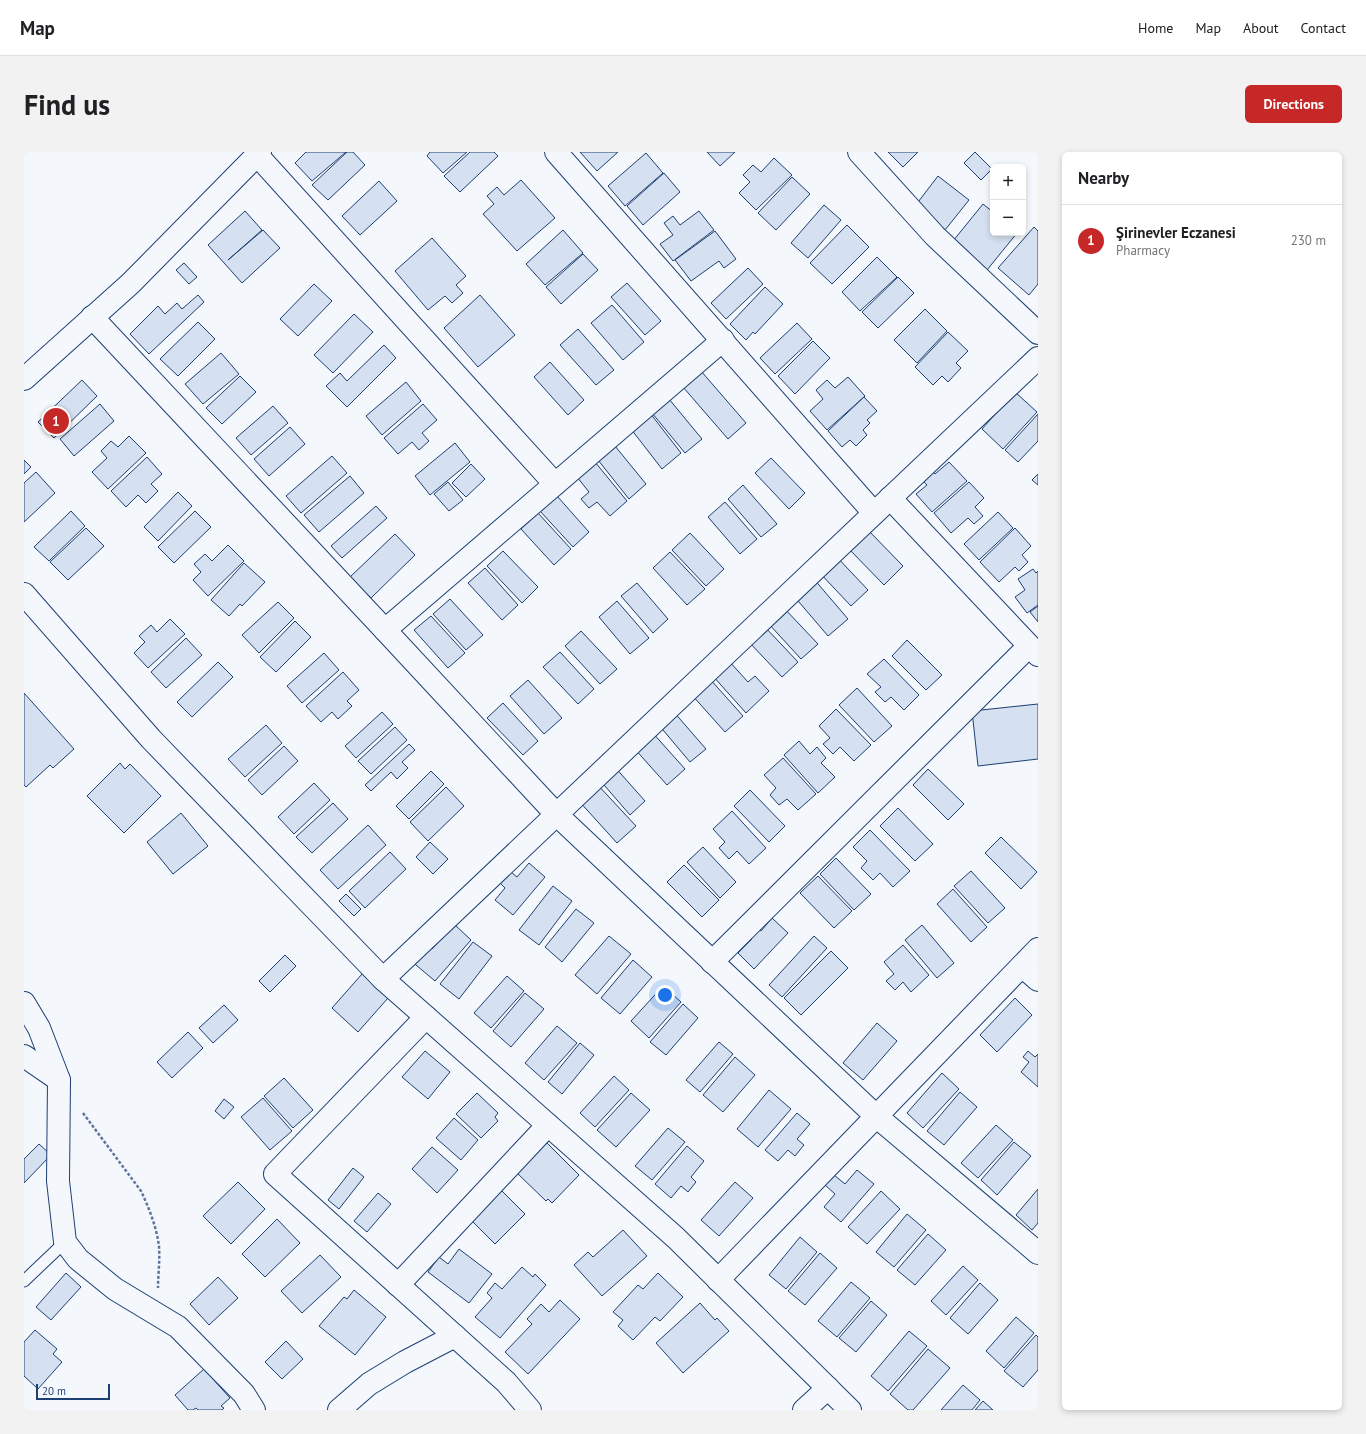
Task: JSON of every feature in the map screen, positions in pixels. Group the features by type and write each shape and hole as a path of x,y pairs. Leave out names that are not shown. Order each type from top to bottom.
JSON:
{"street":[{"path":"556,152 874,513"},
{"path":"859,152 934,236 1038,333"},
{"path":"24,379 131,283 258,153 555,484"},
{"path":"92,317 556,814 876,1116 1038,1253"},
{"path":"385,630 723,340"},
{"path":"383,979 1038,358"},
{"path":"712,962 1033,650 890,498"},
{"path":"24,594 151,739 383,979 676,1238 850,1410"},
{"path":"718,1280 1038,949"},
{"path":"1022,966 1038,980"},
{"path":"24,1003 39,1028 59,1080 58,1181 64,1242 78,1259 115,1289 178,1327 244,1394 254,1410"},
{"path":"426,1017 275,1174 506,1382 530,1410"},
{"path":"24,1056 59,1080"},
{"path":"398,1285 548,1125"},
{"path":"339,1410 369,1384 405,1362 455,1336"},
{"path":"804,1410 828,1388"}],"lane":[{"path":"24,1282 64,1242"}],"path":[{"path":"83,1112 141,1191 151,1214 159,1246 158,1315"}],"building":[{"path":"306,152 346,152 312,181 295,163"},
{"path":"347,152 353,152 365,165 328,200 312,185"},
{"path":"430,152 467,152 443,173 427,156"},
{"path":"470,152 494,152 498,156 460,192 444,176"},
{"path":"580,152 618,152 597,171"},
{"path":"707,152 735,152 720,166"},
{"path":"888,152 918,152 903,167"},
{"path":"975,152 990,167 990,171 981,180 964,163"},
{"path":"646,153 663,173 625,206 608,186"},
{"path":"774,158 792,175 756,210 739,193 750,182 743,175 753,165 761,172"},
{"path":"664,173 680,192 643,225 627,206"},
{"path":"938,176 969,200 945,230 915,206"},
{"path":"792,177 810,194 776,230 758,213"},
{"path":"521,180 555,218 517,251 483,214 494,204 487,196 497,187 504,195"},
{"path":"379,181 397,201 360,235 342,216"},
{"path":"983,204 990,210 990,236 1015,236 987,270 953,241"},
{"path":"824,205 841,220 808,258 791,243"},
{"path":"245,211 262,230 228,260 263,230 280,248 242,283 208,245"},
{"path":"699,211 714,230 673,261 660,244 673,235 664,223 673,216 680,225"},
{"path":"847,225 869,247 832,284 810,263"},
{"path":"1034,227 1038,231 1038,284 1029,295 998,268"},
{"path":"563,230 583,253 545,285 526,264"},
{"path":"715,231 736,259 724,268 719,261 691,281 675,260"},
{"path":"432,238 466,276 456,285 463,293 452,303 445,296 428,310 395,271"},
{"path":"583,254 598,270 561,304 546,287"},
{"path":"877,257 897,277 860,311 842,292"},
{"path":"184,263 197,277 189,284 176,270"},
{"path":"748,268 763,284 726,319 711,303"},
{"path":"898,277 914,293 878,328 862,312"},
{"path":"627,283 661,321 645,335 611,297"},
{"path":"314,284 332,301 298,336 280,319"},
{"path":"765,287 783,304 755,334 753,332 746,340 730,324"},
{"path":"198,295 204,302 149,354 130,334 158,306 165,314 177,303 182,309"},
{"path":"480,295 515,335 478,367 444,328"},
{"path":"612,305 644,342 623,360 591,323"},
{"path":"925,309 947,331 917,363 894,340"},
{"path":"354,314 373,332 333,373 314,355"},
{"path":"198,322 215,339 178,376 160,359"},
{"path":"797,323 812,339 775,374 760,358"},
{"path":"578,329 614,370 596,385 560,345"},
{"path":"948,332 968,351 956,363 961,368 948,382 942,376 933,385 915,367"},
{"path":"813,341 830,358 795,394 778,376"},
{"path":"384,345 396,358 347,407 326,386 340,373 347,381"},
{"path":"221,353 239,374 203,404 185,384"},
{"path":"550,362 584,400 568,415 534,377"},
{"path":"701,371 746,423 728,439 683,387"},
{"path":"240,376 256,392 222,424 206,408"},
{"path":"848,377 865,396 827,430 810,411 823,399 816,390 827,380 835,388"},
{"path":"82,380 97,396 54,438 38,422"},
{"path":"406,382 421,401 382,435 366,416"},
{"path":"1015,392 1037,412 1003,449 982,429"},
{"path":"864,397 877,411 867,420 870,423 863,430 867,435 856,446 850,440 842,447 828,431"},
{"path":"669,399 702,439 685,453 652,413"},
{"path":"100,404 114,421 74,456 60,439"},
{"path":"423,404 437,420 422,433 429,441 419,450 412,442 398,454 384,438"},
{"path":"273,406 288,423 251,455 236,438"},
{"path":"650,413 681,453 662,469 631,429"},
{"path":"1038,414 1038,441 1018,462 1005,450"},
{"path":"290,427 305,444 269,476 254,459"},
{"path":"129,436 146,453 108,489 92,472 107,458 101,451 111,441 118,447"},
{"path":"455,443 470,462 430,495 415,476"},
{"path":"615,446 646,484 629,499 598,460"},
{"path":"332,456 347,473 301,513 286,496"},
{"path":"147,457 162,474 151,484 158,491 146,503 138,495 126,507 111,491"},
{"path":"771,458 805,493 789,509 755,473"},
{"path":"24,460 31,467 24,474"},
{"path":"595,462 627,501 610,516 597,502 589,508 581,499 589,492 577,477"},
{"path":"949,462 967,481 932,512 916,494 927,485 919,477 930,467 935,474"},
{"path":"471,464 485,479 466,497 452,483"},
{"path":"36,472 55,493 24,522 24,483"},
{"path":"1038,474 1038,485 1032,480"},
{"path":"350,476 364,493 319,532 304,515"},
{"path":"448,482 463,500 449,511 434,494"},
{"path":"969,482 984,498 975,507 983,516 974,524 968,518 951,533 934,513"},
{"path":"743,485 777,524 761,537 728,499"},
{"path":"178,492 192,506 158,541 144,527"},
{"path":"557,496 589,532 573,547 540,511"},
{"path":"725,502 757,539 740,554 708,517"},
{"path":"376,506 387,518 342,558 331,546"},
{"path":"71,511 85,526 49,561 34,547"},
{"path":"195,511 211,527 174,563 158,547"},
{"path":"998,512 1013,528 979,560 964,544"},
{"path":"538,513 571,549 554,565 521,529"},
{"path":"86,528 104,546 68,580 50,562"},
{"path":"1015,528 1031,546 1022,555 1028,562 1019,571 1015,567 999,582 980,562"},
{"path":"867,529 903,566 884,585 848,548"},
{"path":"690,533 724,569 706,586 672,550"},
{"path":"395,534 415,555 371,598 350,577"},
{"path":"228,545 244,561 208,596 193,580 201,572 194,564 205,554 212,561"},
{"path":"503,551 538,587 522,603 487,566"},
{"path":"670,552 705,589 687,605 653,568"},
{"path":"833,553 868,590 851,606 816,569"},
{"path":"244,563 265,582 242,606 240,604 229,616 211,600"},
{"path":"485,568 518,605 502,620 468,583"},
{"path":"1033,569 1036,573 1038,571 1038,605 1027,613 1015,597 1025,590 1018,579"},
{"path":"813,578 848,619 828,636 793,595"},
{"path":"637,583 668,619 653,633 621,596"},
{"path":"450,599 483,635 466,650 433,614"},
{"path":"617,601 649,638 630,654 599,617"},
{"path":"278,602 294,618 259,653 242,635"},
{"path":"1038,606 1038,622 1030,612"},
{"path":"783,607 818,644 801,659 767,622"},
{"path":"431,616 465,653 448,668 414,630"},
{"path":"170,619 185,634 148,668 134,653 145,642 139,636 151,625 157,632"},
{"path":"295,621 311,637 276,672 260,657"},
{"path":"764,626 798,662 782,677 748,641"},
{"path":"581,631 617,669 600,684 565,646"},
{"path":"186,638 202,655 166,688 151,672"},
{"path":"907,640 942,675 926,690 892,656"},
{"path":"560,652 594,689 578,704 543,667"},
{"path":"324,653 339,670 302,703 287,686"},
{"path":"884,659 919,695 904,710 891,697 885,702 875,692 881,687 867,674"},
{"path":"728,660 748,682 755,676 769,691 746,713 712,675"},
{"path":"218,662 233,677 192,717 177,702"},
{"path":"343,672 359,690 347,701 352,706 338,719 332,712 321,722 306,706"},
{"path":"709,678 743,716 725,732 691,694"},
{"path":"528,680 562,718 544,734 510,696"},
{"path":"857,688 892,726 874,742 839,705"},
{"path":"24,693 74,749 53,768 50,765 26,787 24,785"},
{"path":"503,703 538,741 523,755 487,718"},
{"path":"1038,704 1038,759 978,766 972,711"},
{"path":"836,709 871,745 854,761 840,747 833,754 823,744 830,738 819,726"},
{"path":"673,711 706,749 690,762 658,724"},
{"path":"382,712 393,724 356,758 345,746"},
{"path":"266,725 282,743 245,777 228,759"},
{"path":"395,727 407,740 371,774 358,761"},
{"path":"651,731 685,769 667,785 633,747"},
{"path":"799,741 810,754 817,747 826,758 821,763 835,777 818,793 784,755"},
{"path":"409,744 415,750 402,762 408,768 397,779 391,772 371,791 365,785"},
{"path":"284,746 298,761 262,795 248,780"},
{"path":"783,758 816,794 798,810 787,799 779,805 770,795 776,788 764,775"},
{"path":"120,763 125,769 130,764 161,796 124,833 87,796"},
{"path":"613,765 645,801 630,815 598,778"},
{"path":"928,769 964,804 948,820 913,785"},
{"path":"431,771 444,784 409,819 396,806"},
{"path":"314,783 330,800 294,834 278,817"},
{"path":"596,783 636,826 617,843 578,800"},
{"path":"446,787 464,806 428,841 410,822"},
{"path":"750,790 785,826 769,842 734,806"},
{"path":"333,803 348,819 312,853 296,837"},
{"path":"898,808 933,844 915,861 880,826"},
{"path":"732,811 766,848 749,864 737,851 729,859 719,848 725,842 713,829"},
{"path":"181,813 208,846 173,874 147,842"},
{"path":"368,825 386,845 338,889 320,870"},
{"path":"870,830 910,871 893,887 880,873 873,880 861,868 867,861 853,847"},
{"path":"1001,837 1037,872 1021,889 985,853"},
{"path":"430,842 448,859 433,874 416,857"},
{"path":"703,847 736,882 720,898 687,862"},
{"path":"390,852 406,869 365,908 349,891"},
{"path":"836,858 871,894 854,910 820,874"},
{"path":"529,863 545,877 513,915 495,900 505,888 495,878 505,867 517,877"},
{"path":"684,865 719,900 702,917 667,882"},
{"path":"971,871 1005,908 988,923 954,886"},
{"path":"818,876 852,911 834,928 800,893"},
{"path":"553,886 572,901 539,945 519,930"},
{"path":"953,889 987,927 971,942 937,904"},
{"path":"346,894 361,909 354,916 339,901"},
{"path":"576,909 594,923 562,962 545,947"},
{"path":"772,918 788,933 754,969 738,953 752,939 745,934 754,925 761,931"},
{"path":"454,924 471,940 435,981 410,960 425,943 432,949"},
{"path":"922,925 954,963 937,978 905,940"},
{"path":"609,936 631,954 597,994 575,975"},
{"path":"814,936 827,948 782,997 769,985"},
{"path":"473,942 492,956 459,999 440,984"},
{"path":"903,945 929,975 911,992 903,982 895,990 886,981 894,974 884,962"},
{"path":"831,951 848,968 801,1015 784,998"},
{"path":"285,955 296,966 270,992 259,981"},
{"path":"633,960 652,977 620,1014 601,998"},
{"path":"362,974 388,998 358,1032 332,1008"},
{"path":"507,976 524,991 491,1028 474,1013"},
{"path":"663,986 681,1002 649,1038 631,1021"},
{"path":"525,993 544,1009 511,1047 493,1031"},
{"path":"1015,998 1032,1015 997,1052 980,1035"},
{"path":"683,1004 698,1018 666,1055 650,1042"},
{"path":"224,1005 238,1020 213,1043 199,1028"},
{"path":"877,1023 897,1041 863,1080 843,1063"},
{"path":"557,1026 577,1043 544,1080 525,1063"},
{"path":"188,1032 203,1048 172,1078 157,1062"},
{"path":"719,1042 733,1054 700,1092 686,1080"},
{"path":"580,1043 594,1055 562,1094 548,1082"},
{"path":"425,1051 450,1072 428,1099 402,1077"},
{"path":"1028,1051 1035,1057 1038,1054 1038,1087 1021,1072 1029,1062 1023,1057"},
{"path":"735,1057 755,1075 723,1112 703,1095"},
{"path":"942,1073 959,1089 923,1128 907,1113"},
{"path":"614,1076 629,1090 595,1127 580,1113"},
{"path":"284,1078 313,1110 293,1128 264,1096"},
{"path":"769,1090 791,1109 758,1147 737,1129"},
{"path":"960,1092 977,1107 944,1145 927,1131"},
{"path":"477,1093 498,1113 495,1117 498,1121 481,1138 456,1114"},
{"path":"631,1093 650,1110 616,1147 597,1130"},
{"path":"263,1098 292,1131 270,1150 241,1117"},
{"path":"224,1099 234,1107 224,1119 215,1111"},
{"path":"797,1113 810,1124 797,1139 804,1145 795,1156 788,1150 778,1161 765,1150"},
{"path":"454,1118 478,1140 461,1160 436,1138"},
{"path":"996,1125 1013,1140 978,1178 961,1163"},
{"path":"668,1128 685,1142 652,1180 635,1166"},
{"path":"1014,1142 1031,1156 997,1195 981,1180"},
{"path":"547,1143 579,1175 552,1203 548,1199 546,1201 517,1173"},
{"path":"39,1144 51,1155 24,1183 24,1159"},
{"path":"687,1146 704,1161 691,1177 696,1182 688,1192 681,1186 671,1198 655,1184"},
{"path":"432,1147 458,1170 437,1193 412,1169"},
{"path":"353,1168 364,1177 339,1209 328,1200"},
{"path":"857,1170 874,1184 841,1222 824,1207 835,1194 825,1185 834,1175 845,1184"},
{"path":"238,1182 265,1209 231,1244 203,1216"},
{"path":"735,1182 753,1198 719,1236 701,1220"},
{"path":"497,1186 525,1214 495,1244 469,1218"},
{"path":"1038,1189 1038,1223 1032,1230 1016,1215"},
{"path":"881,1191 900,1209 867,1244 848,1227"},
{"path":"378,1193 391,1204 367,1232 354,1221"},
{"path":"907,1214 926,1230 894,1267 876,1252"},
{"path":"277,1219 300,1243 265,1277 242,1254"},
{"path":"623,1230 647,1256 602,1296 574,1265 588,1252 593,1257"},
{"path":"928,1234 946,1250 915,1285 897,1270"},
{"path":"800,1237 817,1252 786,1289 769,1275"},
{"path":"459,1249 492,1274 469,1303 428,1272 439,1257 448,1264"},
{"path":"820,1253 837,1268 805,1305 788,1291"},
{"path":"320,1255 341,1277 302,1313 281,1291"},
{"path":"963,1266 978,1280 946,1315 931,1301"},
{"path":"522,1267 533,1277 535,1274 546,1285 500,1338 475,1317 492,1298 487,1293 495,1283 502,1289"},
{"path":"66,1273 81,1287 51,1320 36,1307"},
{"path":"658,1273 683,1297 660,1321 655,1317 633,1340 618,1326 623,1320 613,1312 638,1285 643,1289"},
{"path":"218,1277 238,1298 209,1325 190,1304"},
{"path":"851,1282 870,1298 837,1337 818,1321"},
{"path":"980,1283 998,1300 968,1334 950,1318"},
{"path":"354,1290 386,1317 355,1355 319,1326 344,1297 347,1299"},
{"path":"560,1300 580,1319 528,1374 505,1352 532,1324 527,1319 541,1304 549,1312"},
{"path":"871,1301 887,1315 856,1352 839,1338"},
{"path":"700,1303 715,1320 717,1318 729,1331 683,1373 656,1343"},
{"path":"1016,1317 1034,1333 1004,1368 986,1351"},
{"path":"35,1330 57,1349 53,1354 62,1362 38,1389 24,1376 24,1342"},
{"path":"909,1331 927,1346 888,1391 871,1376"},
{"path":"1036,1335 1038,1337 1038,1370 1023,1387 1004,1371"},
{"path":"286,1341 303,1359 282,1379 265,1362"},
{"path":"928,1349 950,1368 913,1410 908,1410 890,1394"},
{"path":"204,1369 230,1398 221,1406 224,1408 222,1410 198,1410 196,1408 193,1410 188,1410 175,1395"},
{"path":"963,1385 980,1400 972,1410 941,1410"},
{"path":"983,1401 993,1410 975,1410"}],"place":[{"name":"Şirinevler Eczanesi","path":"56,421"}]}
